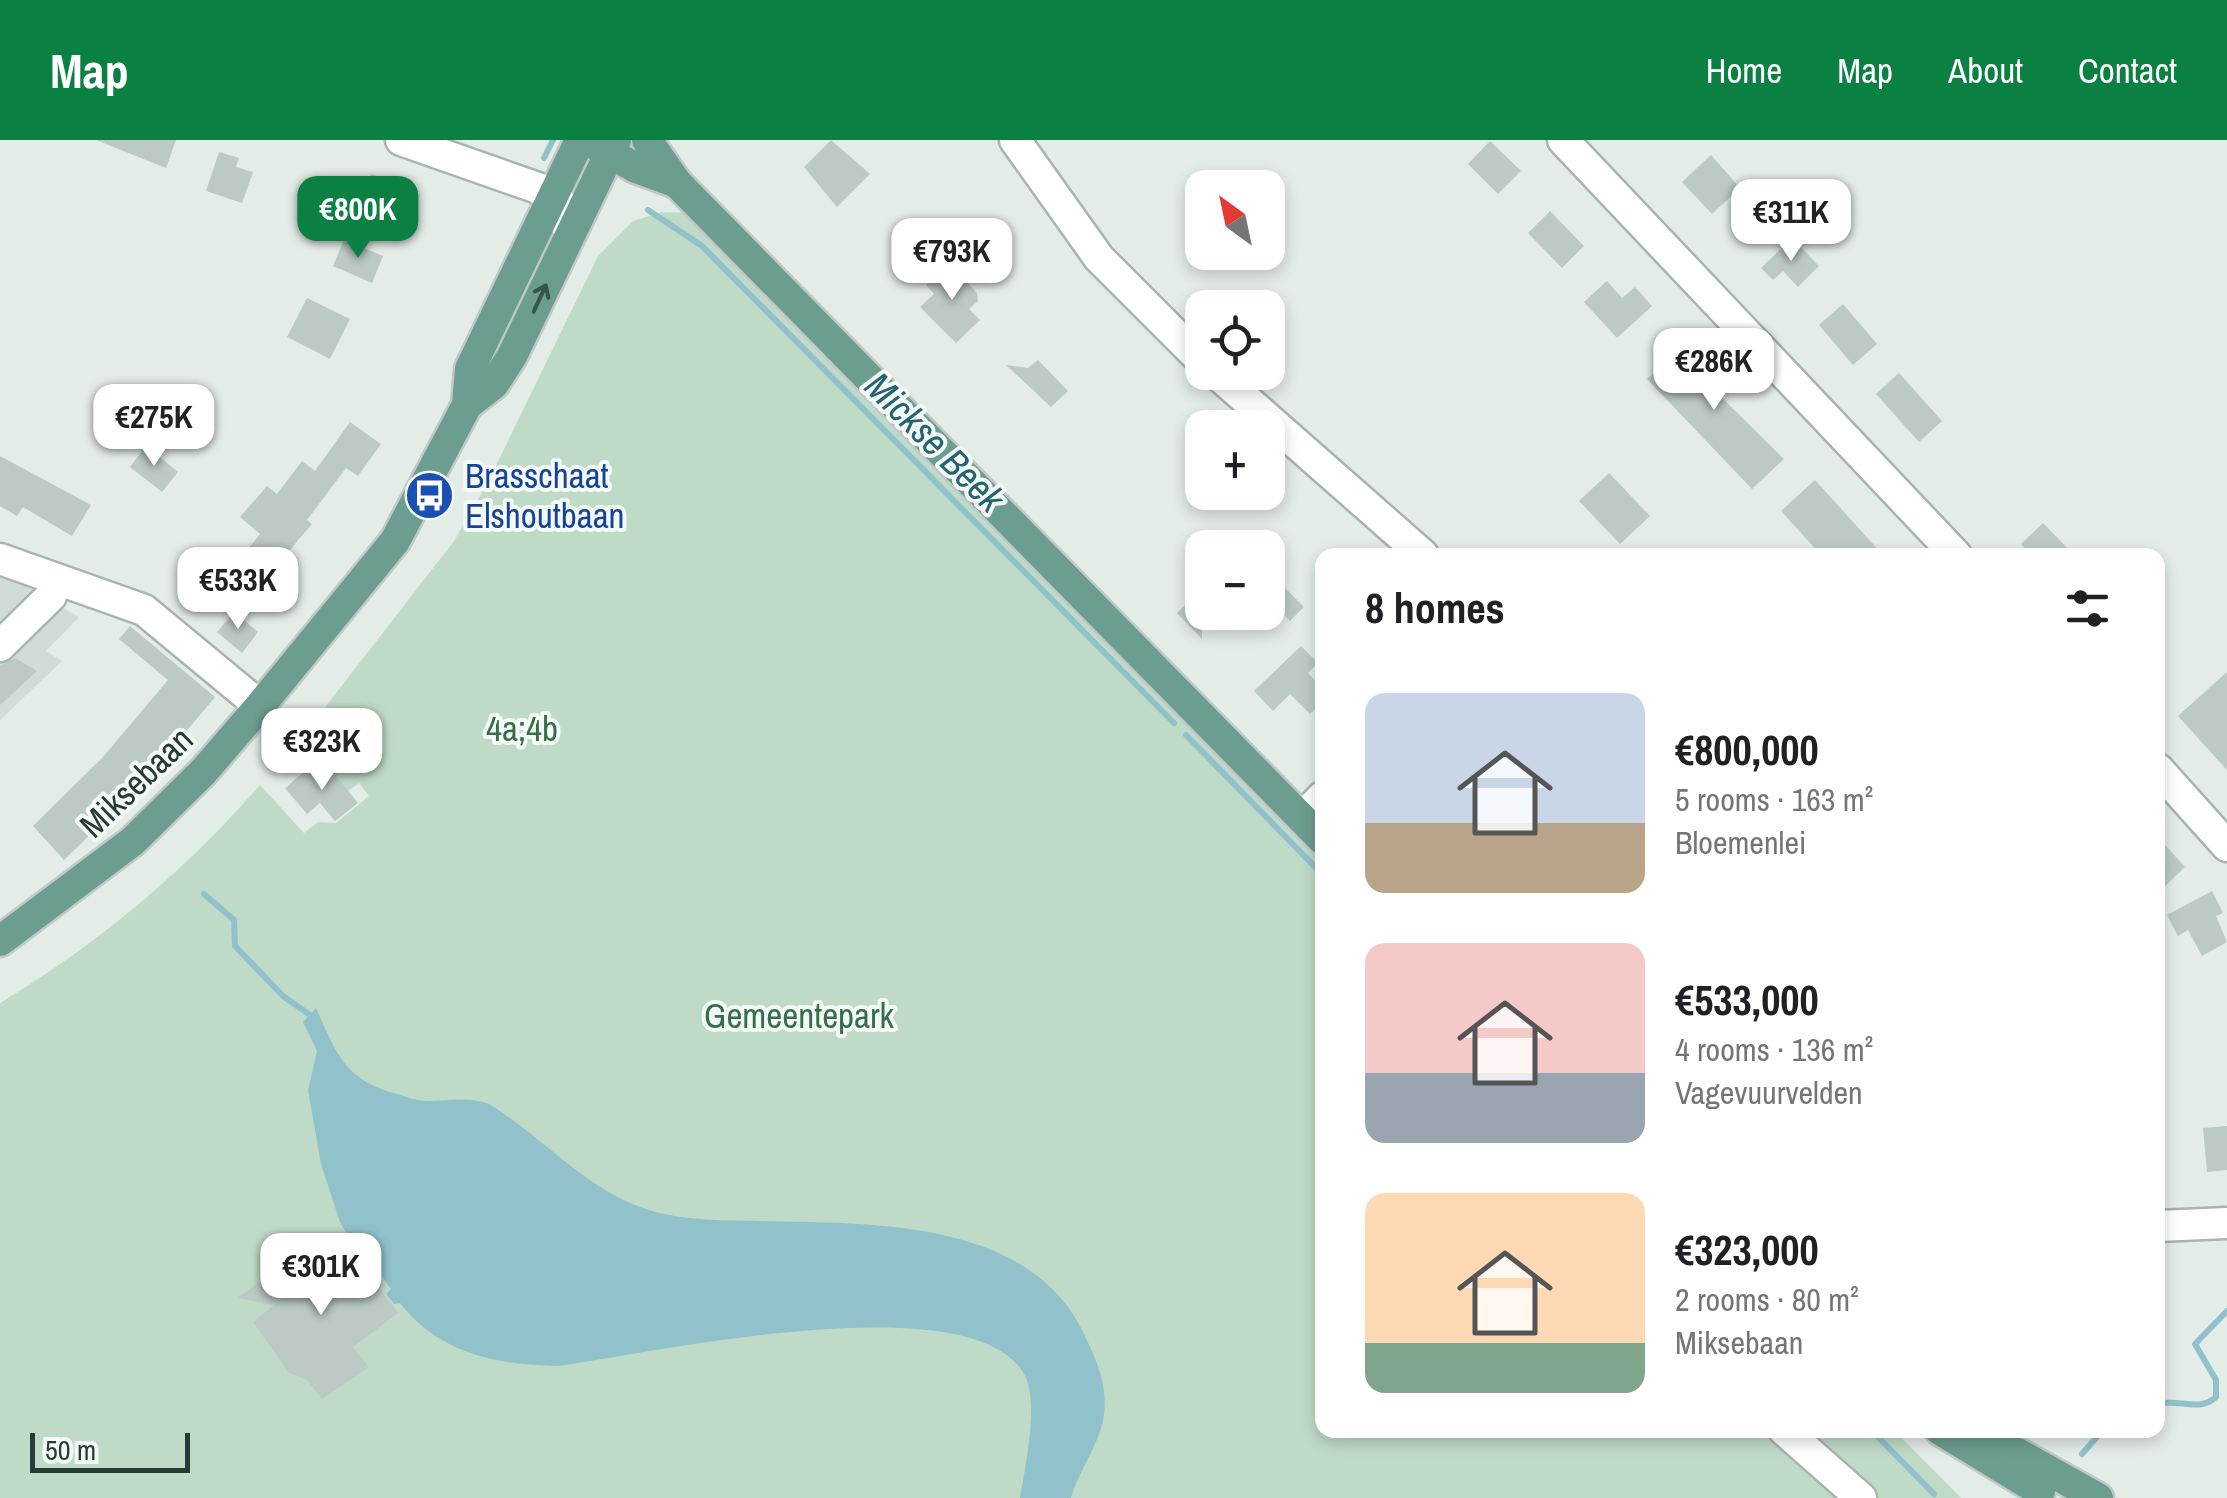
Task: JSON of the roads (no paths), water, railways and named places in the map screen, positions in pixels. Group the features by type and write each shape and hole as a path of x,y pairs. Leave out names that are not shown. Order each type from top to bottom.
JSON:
{"main road":[{"path":"647,140 677,183 1315,818"},
{"name":"Miksebaan","path":"0,941 133,842 204,772 394,541 420,501 482,377 552,193 598,143"},
{"name":"Miksebaan","path":"482,377 525,332 570,235 598,143"},
{"path":"598,143 636,168 677,183"},
{"path":"1952,1438 2053,1498"},
{"path":"1990,1438 2098,1498"}],"street":[{"path":"400,140 552,193 559,200 570,235"},
{"path":"1014,140 1100,258 1185,343"},
{"path":"1564,140 1949,548"},
{"path":"1235,390 1415,548"},
{"path":"0,559 63,590 144,610 260,706"},
{"path":"16,614 63,590"},
{"path":"0,646 63,590"},
{"path":"2165,776 2227,846"},
{"path":"2165,1226 2227,1222"},
{"path":"1793,1438 1861,1498"},
{"path":"2007,1473 2030,1498"}],"water":[{"path":"316,1008 344,1063 365,1081 420,1100 489,1104 584,1176 646,1209 702,1219 895,1227 986,1248 1025,1267 1059,1296 1084,1334 1103,1383 1102,1425 1071,1498 1020,1498 1031,1419 1025,1376 995,1348 944,1332 879,1327 807,1330 558,1366 492,1359 451,1345 433,1334 400,1303 394,1304 386,1294 391,1289 370,1260 364,1264 340,1222 321,1164 308,1090 317,1051 303,1022"}],"waterway":[{"name":"Mickse Beek","path":"544,158 553,140"},
{"name":"Mickse Beek","path":"648,210 702,246 1174,723"},
{"name":"Mickse Beek","path":"1186,735 1315,867"},
{"path":"204,894 234,920 235,946 283,996 310,1015"},
{"path":"2165,1404 2203,1404 2216,1397 2216,1380 2195,1344 2227,1311"},
{"name":"Mickse Beek","path":"1879,1438 1934,1494"},
{"path":"2082,1454 2096,1438"}],"place":[{"name":"Brasschaat Elshoutbaan","path":"430,495"}],"park label":[{"name":"4a;4b","path":"522,728"},
{"name":"Gemeentepark","path":"799,1015"}]}
